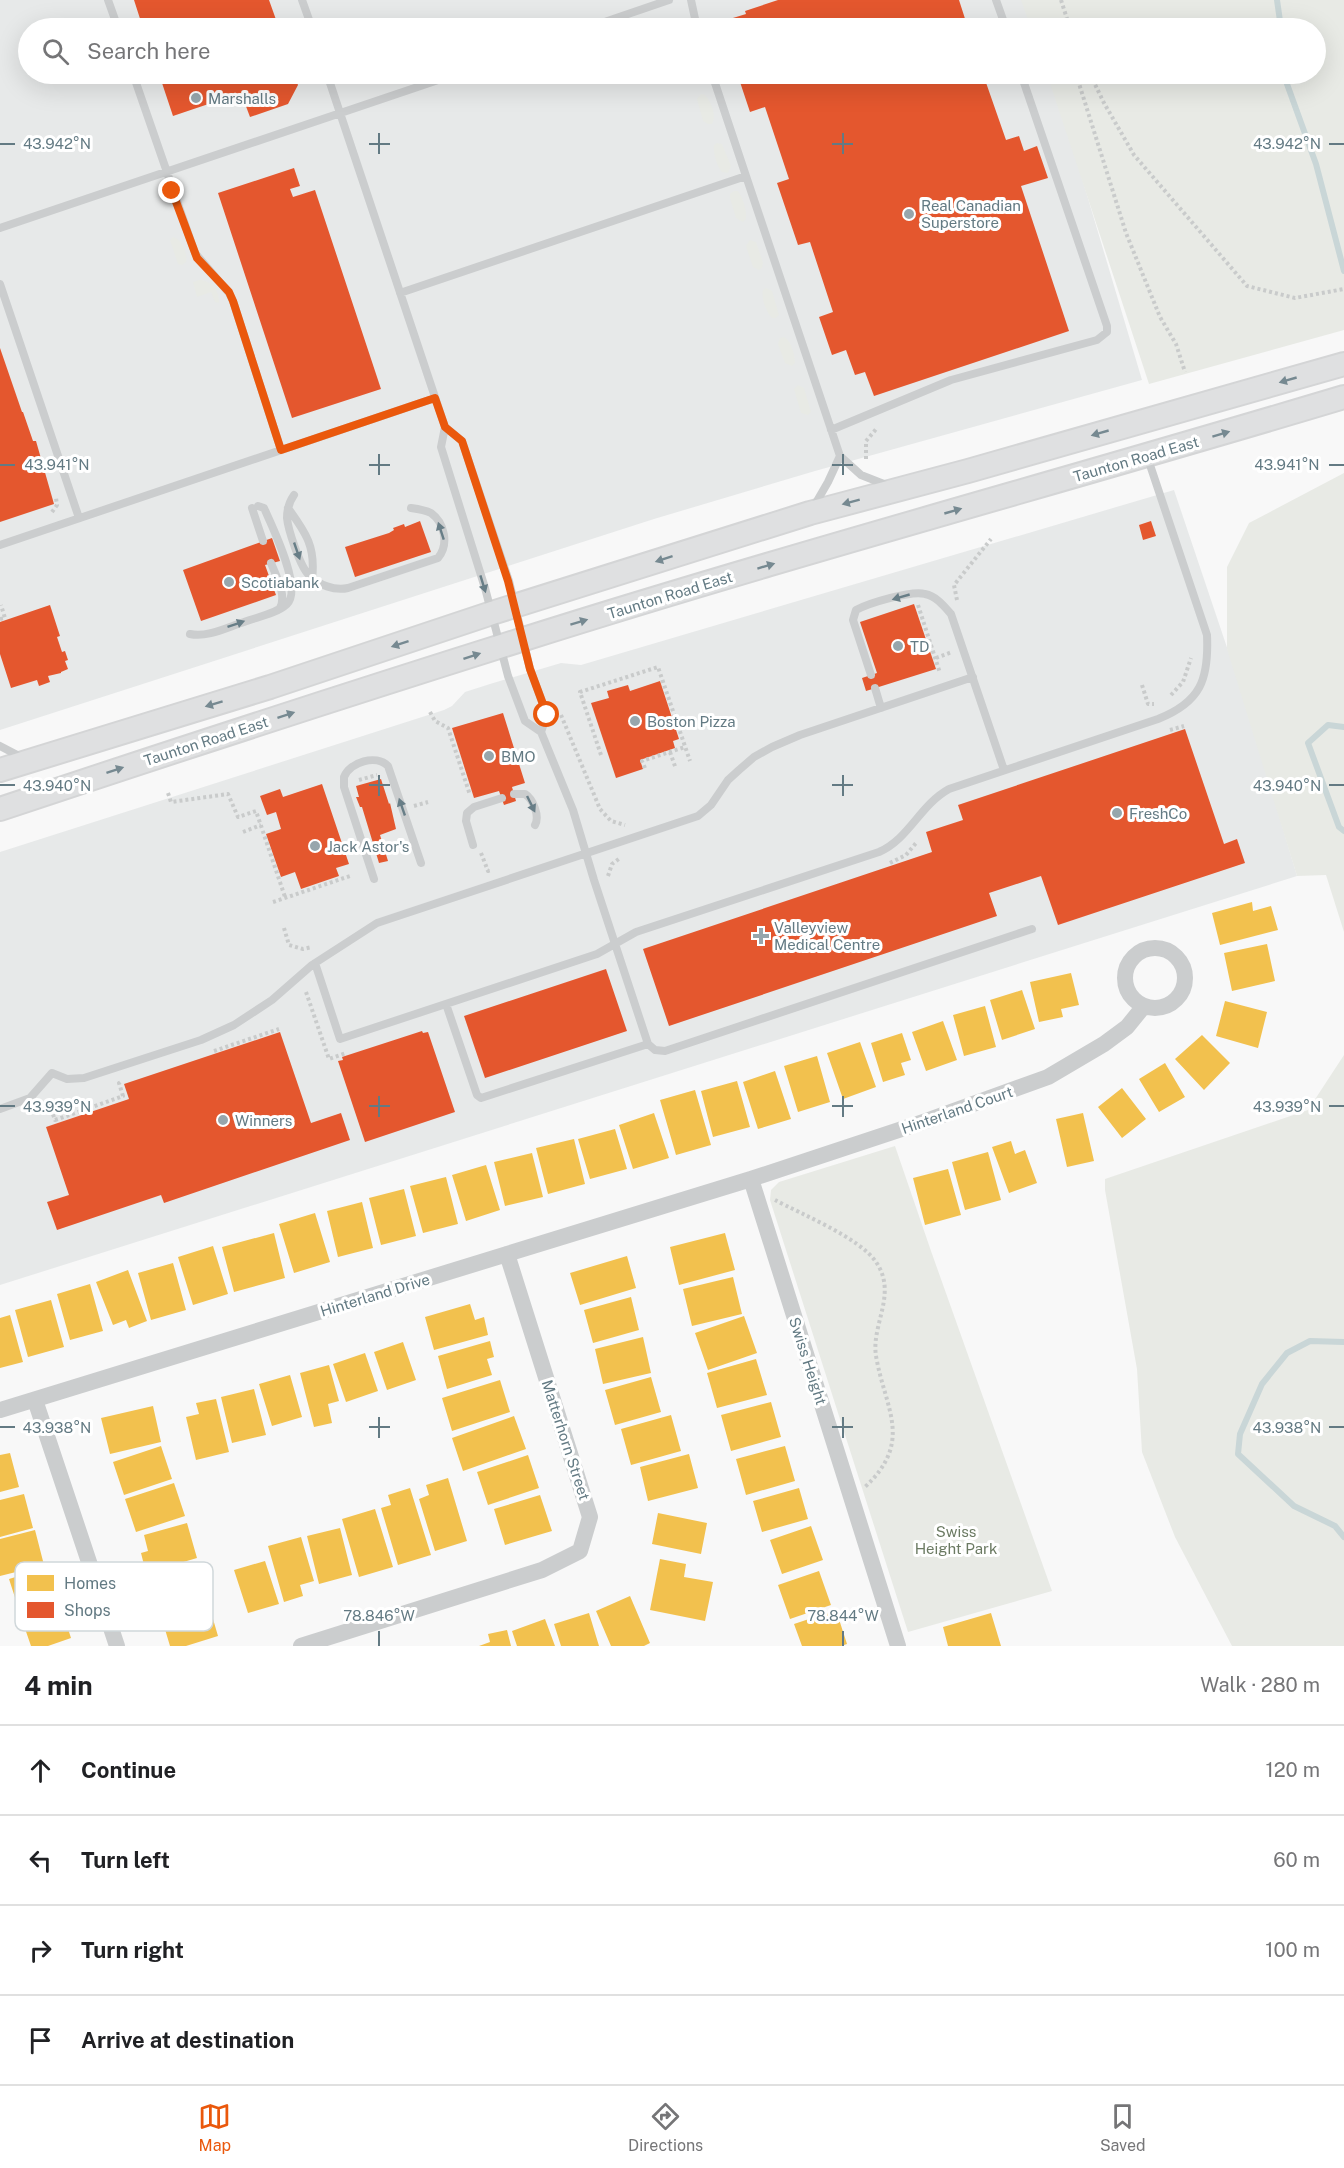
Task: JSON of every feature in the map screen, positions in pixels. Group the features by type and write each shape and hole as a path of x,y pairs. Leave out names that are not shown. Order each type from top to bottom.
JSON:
{"main road":[{"path":"0,770 270,687 515,606 810,513 1344,364"},
{"name":"Taunton Road East","path":"0,809 500,646 884,531 1344,398"}],"street":[{"name":"Hinterland Court","path":"751,1179 926,1122 1048,1077 1128,1027 1144,1006"},
{"name":"Hinterland Drive","path":"0,1410 751,1179"},
{"name":"Swiss Height","path":"751,1179 898,1646"},
{"name":"Matterhorn Street","path":"302,1646 542,1570 580,1551 590,1516 507,1254"},
{"path":"35,1400 89,1562"},
{"path":"112,1631 117,1646"}],"lane":[{"path":"108,0 114,18"},
{"path":"302,0 308,18"},
{"path":"616,18 669,0"},
{"path":"691,0 695,18"},
{"path":"996,0 1002,18"},
{"path":"135,84 197,258 229,292 233,301 281,450"},
{"path":"330,84 445,427 441,447 492,614 508,676 525,721 541,732 573,810 648,1044 655,1050 665,1051 1032,929"},
{"path":"0,228 427,84"},
{"path":"715,84 840,456 868,479 899,490"},
{"path":"831,430 951,380 1097,340 1107,332 1107,326 1024,84"},
{"path":"400,293 746,176"},
{"path":"0,284 79,519"},
{"path":"0,545 435,398"},
{"path":"445,427 462,441 515,606 530,669 547,715 541,732"},
{"path":"810,513 840,456"},
{"path":"315,963 340,1039 597,954 644,930 885,849 897,840 926,806 941,793 1170,714 1181,708 1199,691 1206,669 1207,635 1148,456"},
{"path":"294,495 288,508 288,522 305,571 312,579 330,588 344,589 438,558 445,541 439,521 426,511 411,508"},
{"path":"190,634 207,634 280,609 291,599 292,585 271,524 264,508 255,507 263,541"},
{"path":"288,508 308,536 313,555 312,579"},
{"path":"271,563 283,599 280,609"},
{"path":"871,675 853,620 856,610 918,593 925,593 936,598 951,614 1004,770"},
{"path":"0,1108 32,1096 52,1073 67,1079 84,1078 201,1040 227,1029 272,1000 315,963 383,921 699,816 711,805 728,780 761,753 800,735 973,677"},
{"path":"875,688 881,708"},
{"path":"0,746 29,761"},
{"path":"374,879 343,781 346,772 352,766 376,760 388,766 421,862"},
{"path":"514,794 525,794 531,799 537,818 535,825"},
{"path":"473,845 466,821 467,813 474,807 502,798"},
{"path":"446,1004 477,1095 481,1098 648,1044"}],"path":[{"path":"1060,0 1066,18"},
{"path":"1079,84 1126,232 1160,317 1176,344 1185,372"},
{"path":"1095,84 1134,154 1247,286 1295,298 1344,289"},
{"path":"866,459 866,441 877,428"},
{"path":"49,514 57,505 56,497"},
{"path":"957,601 954,585 991,539"},
{"path":"914,601 916,601 940,673"},
{"path":"0,619 5,618 1,605"},
{"path":"936,658 954,652"},
{"path":"1169,697 1186,675 1192,654"},
{"path":"601,755 580,692 658,667 690,761"},
{"path":"1142,685 1148,704 1158,703"},
{"path":"556,705 606,819 620,825 634,825"},
{"path":"430,712 435,721 448,728 472,802"},
{"path":"645,768 642,761 685,747"},
{"path":"670,752 676,769"},
{"path":"168,793 171,802 230,795 238,817 256,811 285,897"},
{"path":"411,807 428,802"},
{"path":"243,832 261,825"},
{"path":"481,853 488,871 498,868"},
{"path":"608,882 610,867 620,858"},
{"path":"273,902 350,876"},
{"path":"204,1054 279,1029"},
{"path":"49,1103 55,1120 123,1096 119,1083 129,1079"},
{"path":"45,1111 51,1109"},
{"path":"751,1179 771,1198 862,1248 875,1260 883,1274 885,1287 876,1355 894,1428 885,1462 863,1489 851,1495"}],"shaded area":[{"path":"0,0 1029,0 1035,18 18,18 18,84 1054,84 1142,380 815,471 654,519 0,730"},
{"path":"1174,490 1243,695 1297,876 0,1285 0,852 444,710 452,706 465,692 490,684 561,663 581,665"}],"green space":[{"path":"1021,0 1344,0 1344,330 1149,384 1050,84 1326,84 1326,18 1027,18"},
{"path":"701,94 705,95 714,113 712,124 703,121 697,99"},
{"path":"722,144 731,166 728,173 722,172 717,163 714,145"},
{"path":"738,191 742,197 746,212 746,219 743,222 736,218 730,198 730,194"},
{"path":"173,237 182,243 185,251 186,262 182,265 178,264 170,240"},
{"path":"750,240 756,242 763,263 759,270 753,267 746,246"},
{"path":"199,280 214,287 219,303 215,302 211,292 197,297 193,282"},
{"path":"766,288 772,291 779,315 776,318 772,318 764,305 763,290"},
{"path":"784,337 789,341 793,352 795,363 792,366 785,363 778,344 780,338"},
{"path":"798,385 804,388 811,412 808,415 801,413 794,389"},
{"path":"1344,473 1344,932 1326,875 1297,876 1227,649 1227,567 1249,523"},
{"path":"1344,1055 1344,1646 1232,1646 1175,1537 1142,1452 1137,1369 1105,1190 1105,1179 1308,1110"},
{"name":"Swiss Height Park","path":"895,1146 1052,1591 908,1632 770,1200 771,1190 779,1182"}],"building: Homes":[{"path":"1252,902 1253,911 1271,906 1278,930 1220,945 1212,913"},
{"path":"1267,944 1275,981 1232,991 1224,953"},
{"path":"1071,973 1079,1005 1061,1009 1063,1017 1039,1022 1030,982"},
{"path":"1022,990 1035,1029 1002,1040 990,1000"},
{"path":"1225,1001 1267,1012 1258,1048 1216,1036"},
{"path":"985,1006 996,1047 964,1056 953,1015"},
{"path":"943,1021 957,1060 926,1071 912,1032"},
{"path":"902,1033 911,1060 901,1063 905,1075 883,1082 871,1043"},
{"path":"1202,1035 1230,1063 1204,1090 1175,1059"},
{"path":"860,1042 876,1087 843,1099 827,1053"},
{"path":"817,1056 830,1102 798,1112 784,1066"},
{"path":"1165,1063 1185,1097 1159,1112 1139,1079"},
{"path":"775,1071 791,1119 758,1129 743,1082"},
{"path":"737,1081 750,1127 713,1137 701,1091"},
{"path":"1122,1088 1146,1119 1122,1138 1098,1107"},
{"path":"695,1090 711,1145 676,1155 660,1100"},
{"path":"654,1113 669,1158 633,1169 619,1125"},
{"path":"1083,1113 1094,1161 1067,1167 1056,1119"},
{"path":"615,1129 627,1169 590,1179 578,1139"},
{"path":"574,1139 585,1184 548,1194 536,1148"},
{"path":"1011,1141 1015,1154 1025,1150 1037,1183 1009,1193 992,1147"},
{"path":"988,1152 1001,1200 965,1210 952,1162"},
{"path":"532,1153 543,1197 505,1206 494,1162"},
{"path":"486,1165 500,1210 466,1221 452,1175"},
{"path":"948,1169 961,1215 925,1225 913,1178"},
{"path":"446,1177 458,1224 423,1233 410,1186"},
{"path":"404,1189 416,1236 381,1245 369,1198"},
{"path":"362,1202 373,1248 338,1257 327,1211"},
{"path":"315,1213 330,1262 294,1273 279,1224"},
{"path":"274,1233 285,1278 234,1292 222,1247"},
{"path":"725,1233 735,1270 679,1285 670,1247"},
{"path":"213,1246 228,1294 193,1305 178,1257"},
{"path":"627,1256 636,1288 580,1305 570,1273"},
{"path":"173,1263 186,1310 151,1320 138,1273"},
{"path":"128,1270 147,1321 129,1328 126,1320 113,1325 96,1282"},
{"path":"733,1277 742,1314 692,1326 683,1289"},
{"path":"90,1284 103,1331 70,1340 57,1294"},
{"path":"631,1297 639,1330 593,1343 584,1310"},
{"path":"51,1300 64,1347 28,1357 15,1310"},
{"path":"470,1304 475,1320 484,1317 488,1335 434,1350 425,1317"},
{"path":"10,1315 23,1362 0,1368 0,1318"},
{"path":"744,1316 757,1353 708,1370 695,1333"},
{"path":"643,1337 651,1373 603,1384 595,1349"},
{"path":"490,1341 494,1357 487,1359 492,1375 447,1389 438,1356"},
{"path":"403,1342 416,1380 387,1390 374,1352"},
{"path":"365,1353 378,1391 346,1402 333,1364"},
{"path":"756,1359 767,1395 717,1408 707,1373"},
{"path":"329,1365 339,1401 328,1404 332,1423 314,1427 300,1373"},
{"path":"290,1375 302,1417 272,1426 259,1384"},
{"path":"651,1377 661,1412 615,1425 605,1390"},
{"path":"500,1380 510,1412 452,1431 442,1398"},
{"path":"254,1389 266,1435 232,1443 221,1397"},
{"path":"216,1399 229,1452 196,1460 186,1417 199,1414 196,1403"},
{"path":"771,1402 781,1437 731,1451 721,1415"},
{"path":"153,1406 161,1442 110,1454 101,1418"},
{"path":"671,1415 681,1451 631,1465 621,1429"},
{"path":"514,1416 526,1449 463,1471 452,1438"},
{"path":"161,1446 172,1479 124,1495 113,1462"},
{"path":"785,1446 795,1481 746,1495 736,1459"},
{"path":"10,1453 19,1487 0,1492 0,1455"},
{"path":"689,1454 698,1488 648,1501 640,1467"},
{"path":"528,1455 539,1488 488,1505 477,1472"},
{"path":"448,1478 467,1541 435,1551 419,1499 429,1495 426,1485"},
{"path":"174,1483 185,1516 136,1532 125,1499"},
{"path":"410,1488 431,1555 398,1565 381,1508 391,1505 388,1495"},
{"path":"799,1488 808,1519 762,1532 753,1501"},
{"path":"24,1494 33,1528 0,1537 0,1500"},
{"path":"540,1495 552,1531 505,1545 494,1509"},
{"path":"375,1509 393,1567 359,1577 342,1519"},
{"path":"658,1513 707,1523 701,1554 652,1544"},
{"path":"187,1523 197,1558 183,1562 143,1562 141,1553 148,1551 144,1535"},
{"path":"811,1526 823,1560 782,1574 770,1540"},
{"path":"340,1528 352,1575 319,1584 307,1536"},
{"path":"35,1530 43,1562 15,1562 15,1572 0,1576 0,1539"},
{"path":"301,1537 314,1581 300,1585 303,1596 284,1602 268,1546"},
{"path":"660,1559 686,1564 684,1577 713,1582 705,1621 650,1610"},
{"path":"265,1561 279,1604 248,1613 234,1570"},
{"path":"819,1571 831,1605 790,1619 778,1585"},
{"path":"15,1577 15,1598 9,1579"},
{"path":"630,1596 650,1643 644,1646 611,1646 596,1611"},
{"path":"836,1610 847,1644 802,1646 794,1624"},
{"path":"589,1613 599,1646 561,1646 554,1624"},
{"path":"991,1613 1001,1646 948,1646 943,1627"},
{"path":"213,1619 218,1636 186,1646 170,1646 166,1631 213,1631"},
{"path":"545,1619 555,1646 517,1646 512,1631"},
{"path":"507,1630 511,1646 479,1646 490,1642 488,1634"},
{"path":"26,1631 69,1631 71,1638 48,1646 31,1646"}],"building: Shops":[{"path":"134,0 269,0 275,18 140,18"},
{"path":"778,0 959,0 965,18 733,18 746,14 745,11"},
{"name":"Marshalls","path":"162,84 298,85 288,104 250,117 241,93 173,116"},
{"name":"Real Canadian Superstore","path":"741,84 986,84 1006,140 1019,136 1024,151 1037,146 1048,178 1021,186 1069,331 874,396 865,372 855,375 846,350 832,355 819,317 833,312 810,242 798,245 777,183 789,179 765,107 750,112"},
{"path":"294,168 300,186 290,189 293,197 315,190 381,389 292,418 218,193"},
{"path":"0,348 33,441 36,441 54,504 0,522"},
{"path":"420,521 431,552 355,577 345,547 389,533 394,530 393,528 404,524 405,527"},
{"path":"1151,521 1156,536 1143,540 1139,525"},
{"name":"Scotiabank","path":"272,538 280,561 265,565 276,595 201,621 183,570"},
{"name":"TD","path":"914,604 936,669 866,691 862,678 877,673 860,622"},
{"path":"50,605 60,636 57,637 62,652 65,651 68,660 65,661 68,669 48,676 50,682 39,686 37,680 11,688 0,654 0,622"},
{"name":"Boston Pizza","path":"660,681 679,739 673,741 675,748 640,760 643,769 616,778 591,703 609,698 607,691 628,685 630,691"},
{"name":"BMO","path":"503,713 525,783 512,787 516,801 504,805 499,791 474,798 452,728"},
{"path":"1185,729 1224,844 1237,839 1245,863 1058,925 1041,876 989,893 997,916 669,1026 643,949 932,852 926,832 963,820 958,805"},
{"path":"381,779 396,829 380,835 388,861 379,863 362,807 356,797 359,797 356,786"},
{"name":"Jack Astor's","path":"322,784 349,864 336,868 339,876 301,889 295,872 281,877 266,834 281,829 276,812 267,815 260,796 280,789 283,797"},
{"path":"606,969 627,1031 485,1078 464,1016"},
{"path":"422,1031 423,1033 428,1032 455,1112 365,1142 338,1061 343,1060 342,1057"},
{"name":"Winners","path":"280,1032 311,1123 341,1113 350,1140 164,1203 161,1195 57,1230 47,1202 69,1195 46,1127 129,1099 124,1084"}],"waterway":[{"path":"1277,0 1280,18"},
{"path":"1287,84 1316,164 1344,271"},
{"path":"1344,727 1328,725 1308,743 1339,827 1344,831"},
{"path":"1344,1342 1310,1341 1287,1353 1262,1384 1240,1434 1238,1454 1294,1506 1335,1526 1344,1537"}],"place":[{"name":"Marshalls","path":"196,98"},
{"name":"Real Canadian Superstore","path":"909,214"},
{"name":"Scotiabank","path":"229,582"},
{"name":"TD","path":"898,646"},
{"name":"Boston Pizza","path":"635,721"},
{"name":"BMO","path":"489,756"},
{"name":"FreshCo","path":"1117,813"},
{"name":"Jack Astor's","path":"315,846"},
{"name":"Valleyview Medical Centre","path":"761,936"},
{"name":"Winners","path":"223,1120"}],"route":[{"path":"172,191 197,258 229,292 233,301 277,431 281,450 435,398 445,427 462,441 508,581 530,669 547,715"}]}
